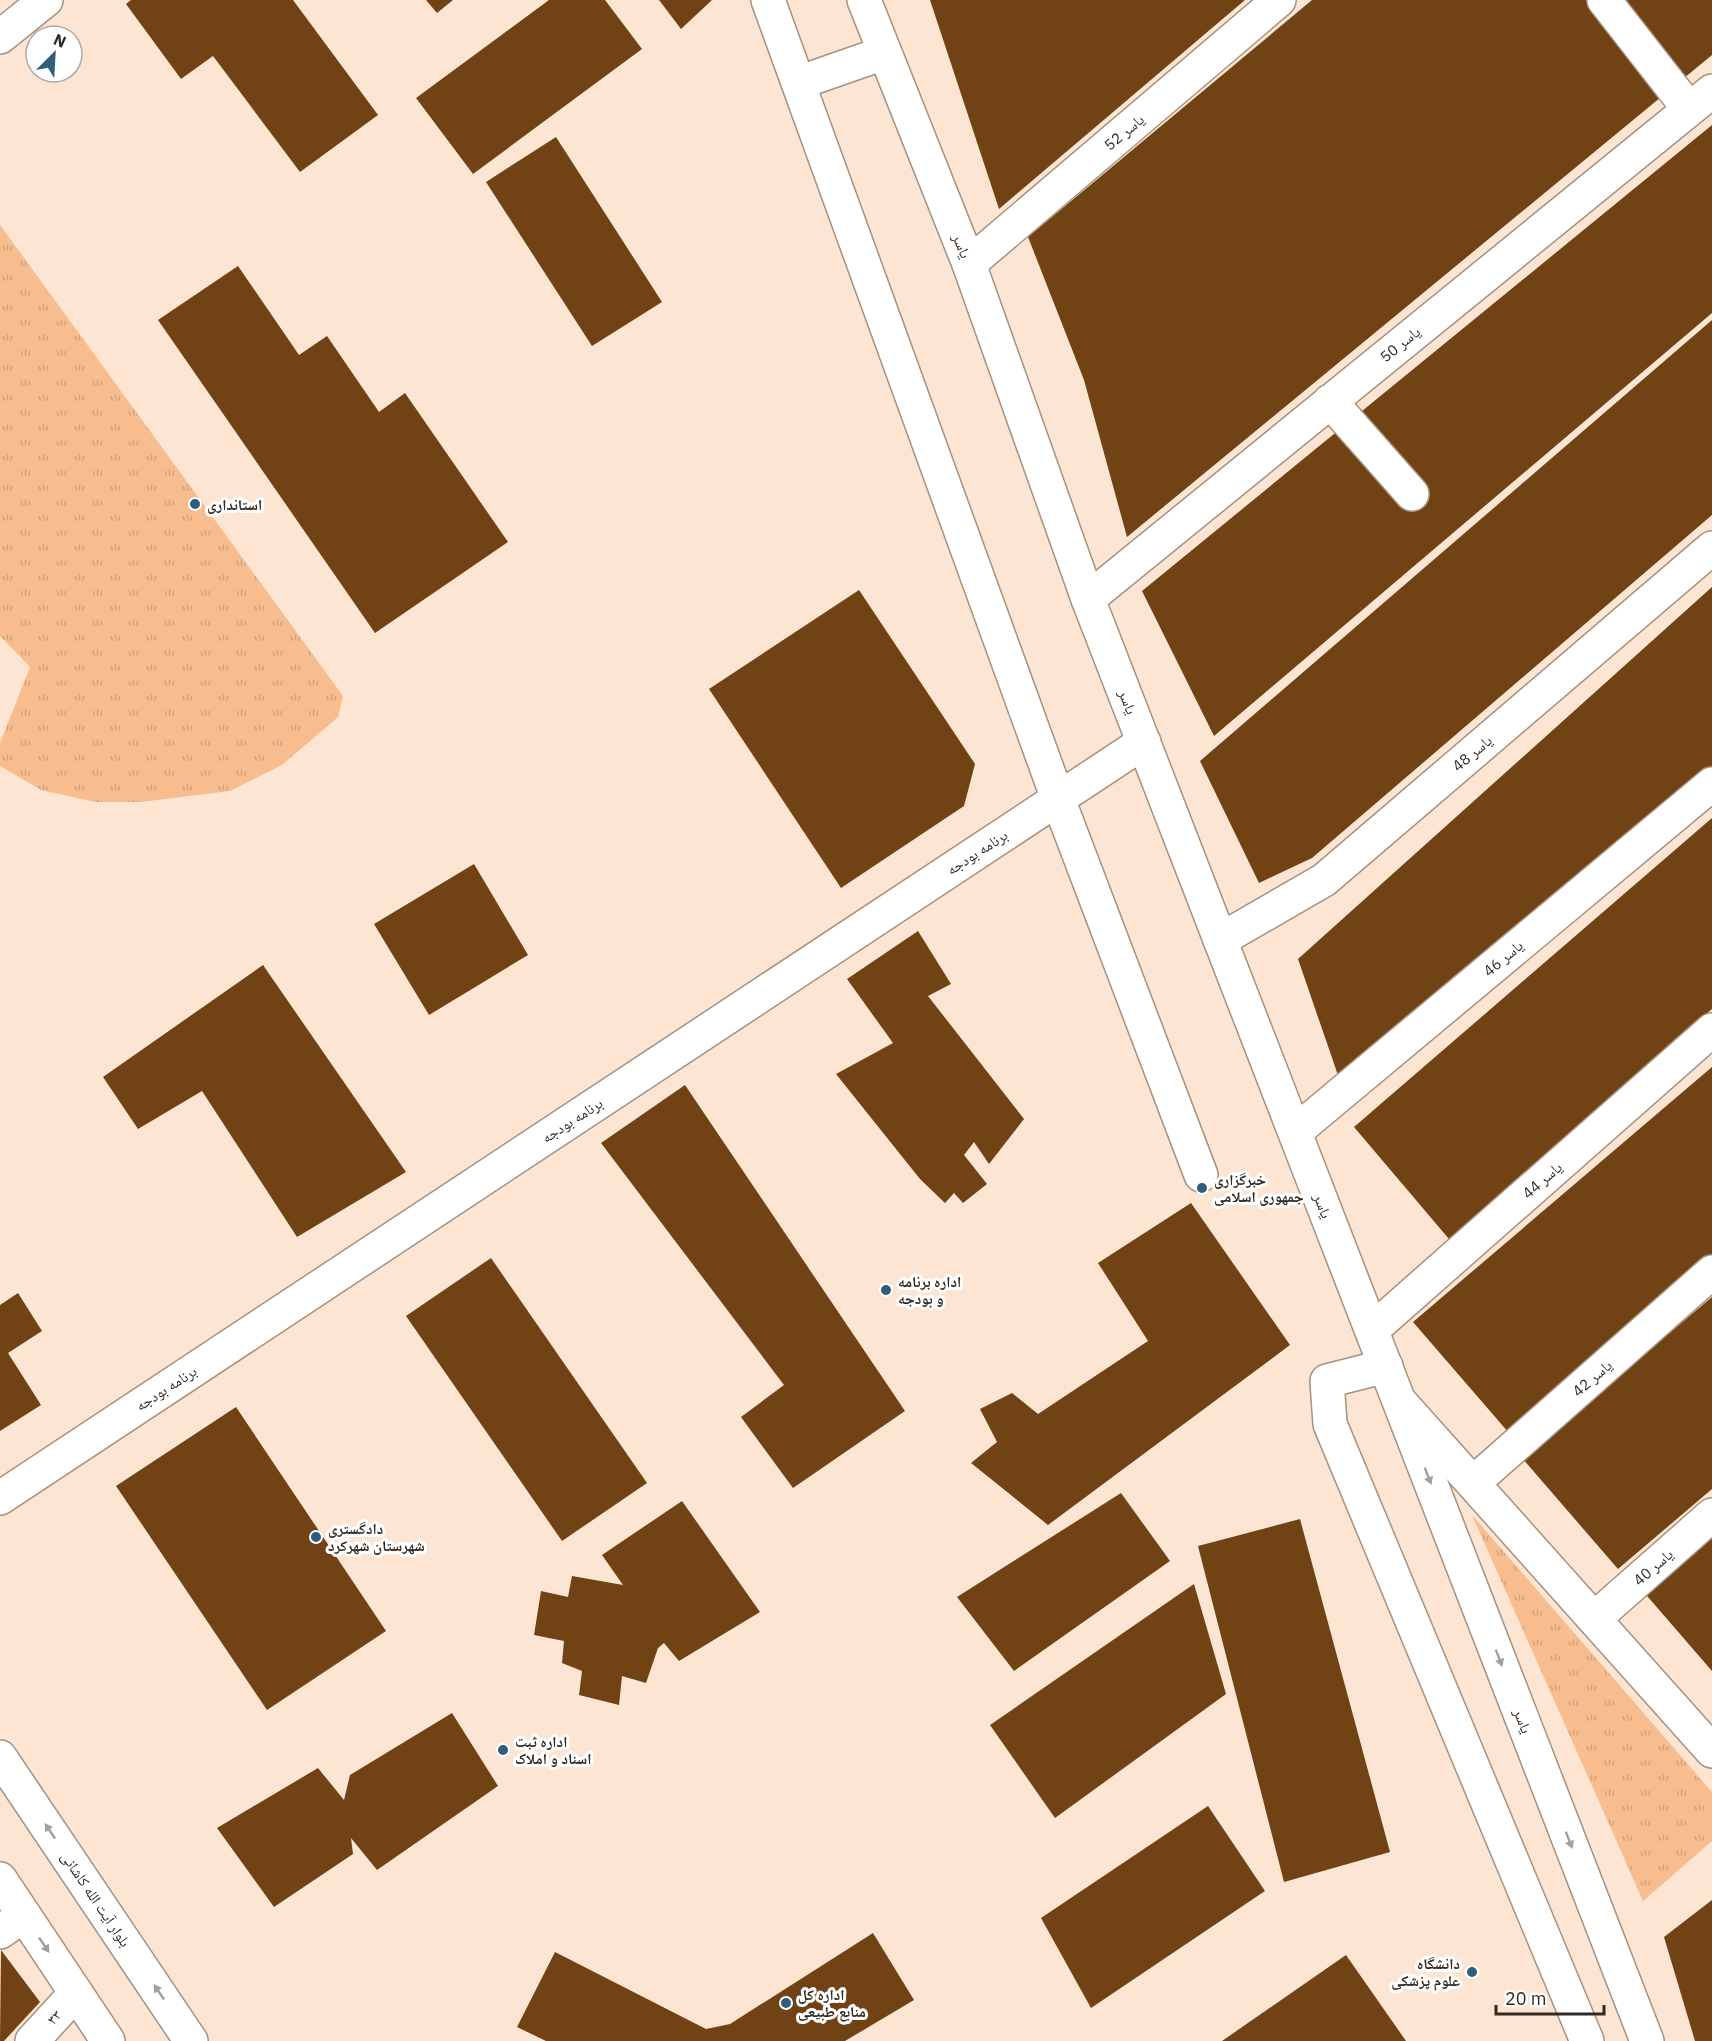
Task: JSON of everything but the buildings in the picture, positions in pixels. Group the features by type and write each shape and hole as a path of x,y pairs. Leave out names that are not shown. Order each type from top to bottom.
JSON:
{"main road":[{"path":"0,37 46,0"},
{"path":"768,0 1058,799 1201,1175"},
{"name":"یاسر","path":"864,0 969,264 1088,598 1143,742 1647,2041"},
{"name":"یاسر 52","path":"969,264 1279,0"},
{"path":"1604,0 1701,100"},
{"path":"798,83 884,53"},
{"name":"یاسر 50","path":"1088,598 1701,100"},
{"path":"1330,401 1412,494"},
{"name":"یاسر 48","path":"1220,940 1324,880 1712,549"},
{"name":"برنامه بودجه","path":"0,1498 1143,742"},
{"name":"یاسر 46","path":"1295,1132 1712,784"},
{"name":"یاسر 44","path":"1371,1330 1712,1030"},
{"name":"یاسر 42","path":"1473,1483 1712,1272"},
{"path":"1386,1366 1328,1381 1330,1424 1587,2041"},
{"name":"یاسر","path":"1400,1402 1594,1619 1709,1742"},
{"name":"یاسر 40","path":"1594,1619 1712,1515"},
{"name":"بلوار آیت الله کاشانی","path":"0,1757 191,2041"},
{"path":"0,1879 12,1923 76,1993 108,2041"},
{"name":"۳۳","path":"32,2041 76,1993"}],"green space":[{"path":"0,225 343,696 338,717 282,765 230,791 141,802 95,802 41,790 0,766 0,743 30,667 0,636"},
{"path":"1472,1515 1712,1792 1712,1841 1643,1901"}],"place":[{"name":"استانداری","path":"195,504"},
{"name":"خبرگزاری جمهوری اسلامی","path":"1202,1188"},
{"name":"اداره برنامه و بودجه","path":"886,1290"},
{"name":"دادگستری شهرستان شهرکرد","path":"316,1537"},
{"name":"اداره ثبت اسناد و املاک","path":"503,1750"},
{"name":"دانشگاه علوم پزشکی","path":"1472,1972"},
{"name":"اداره کل منابع طبیعی","path":"786,2003"}]}
